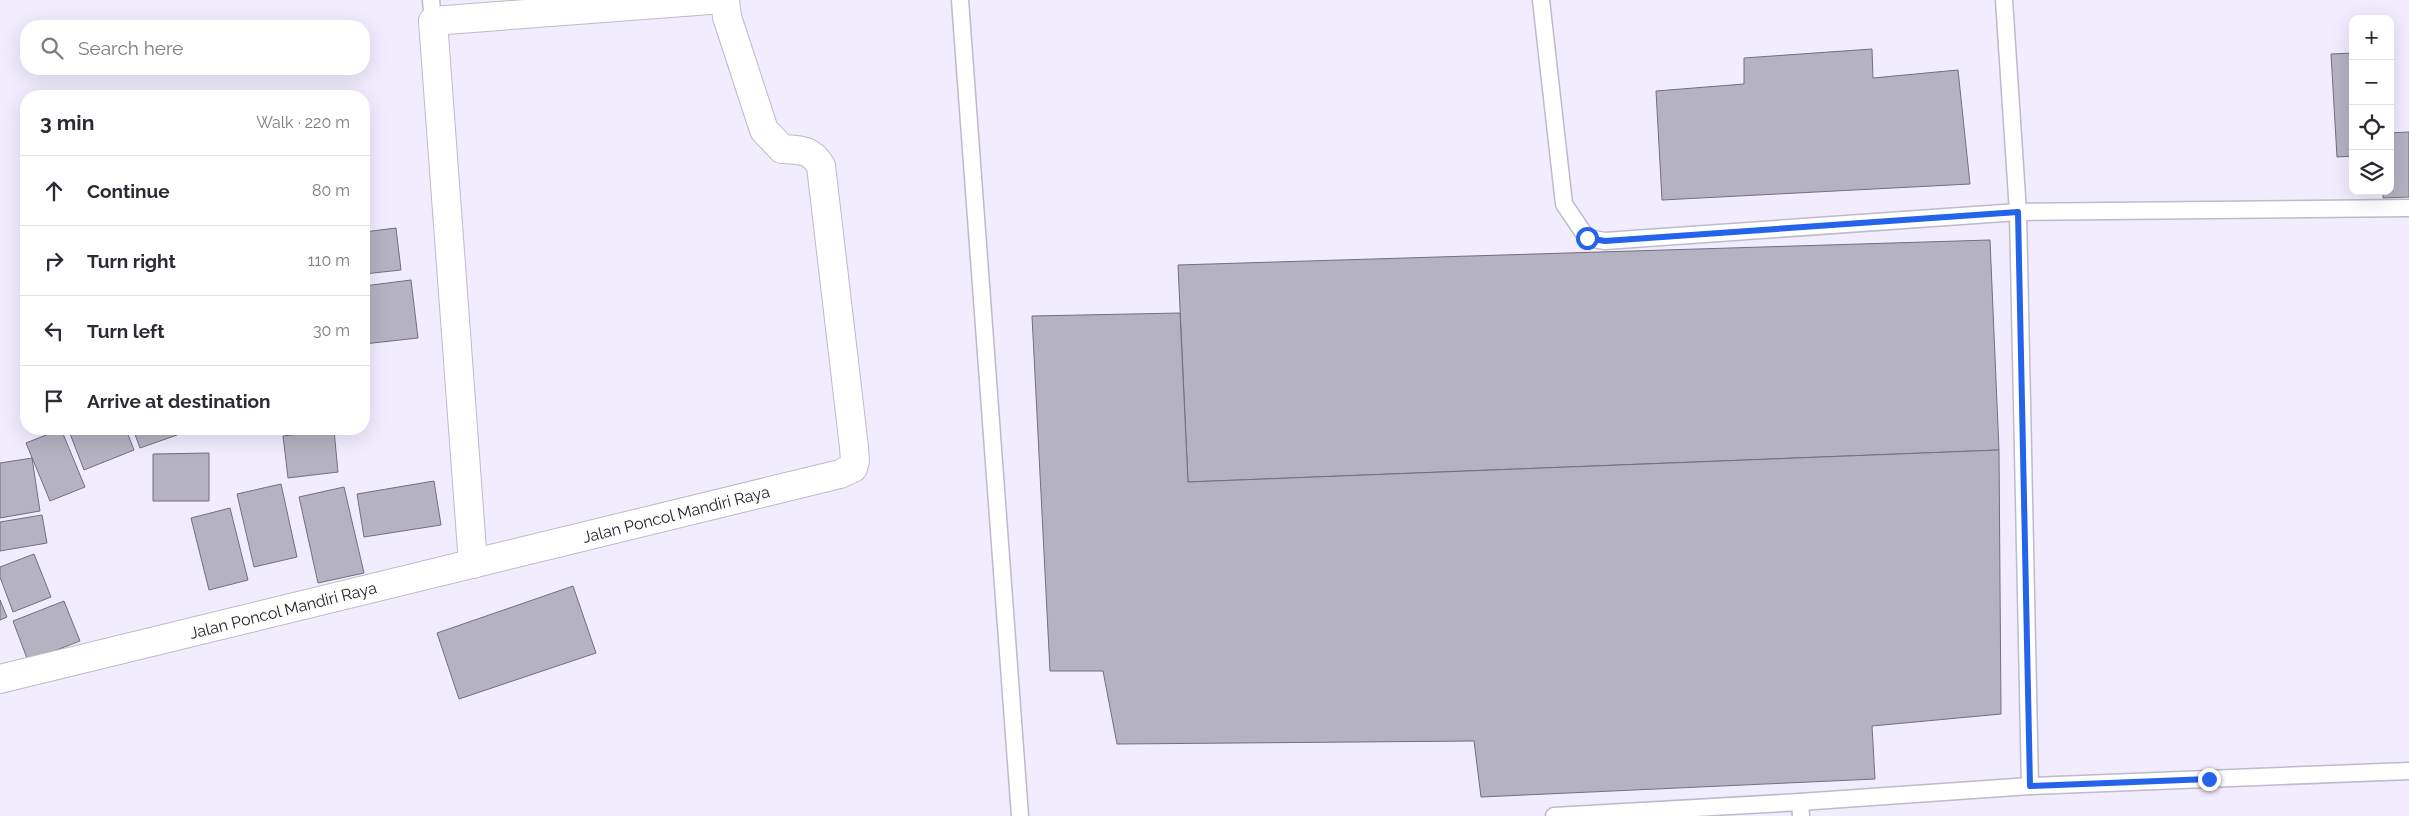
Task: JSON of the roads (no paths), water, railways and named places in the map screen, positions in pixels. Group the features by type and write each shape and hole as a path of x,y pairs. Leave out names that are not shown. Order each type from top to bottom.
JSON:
{"street":[{"path":"473,564 432,10 710,0"},
{"name":"Jalan Poncol Mandiri Raya","path":"0,680 840,474 853,468 855,461 854,446 821,166 815,156 805,150 782,149 764,130 727,18 724,0"}],"lane":[{"path":"960,0 1020,816"},
{"path":"1541,0 1564,204 1587,238 1605,241 2018,212 2409,208"},
{"path":"2004,0 2018,212 2030,786"},
{"path":"1554,816 1800,809 2030,786 2409,771"}]}
